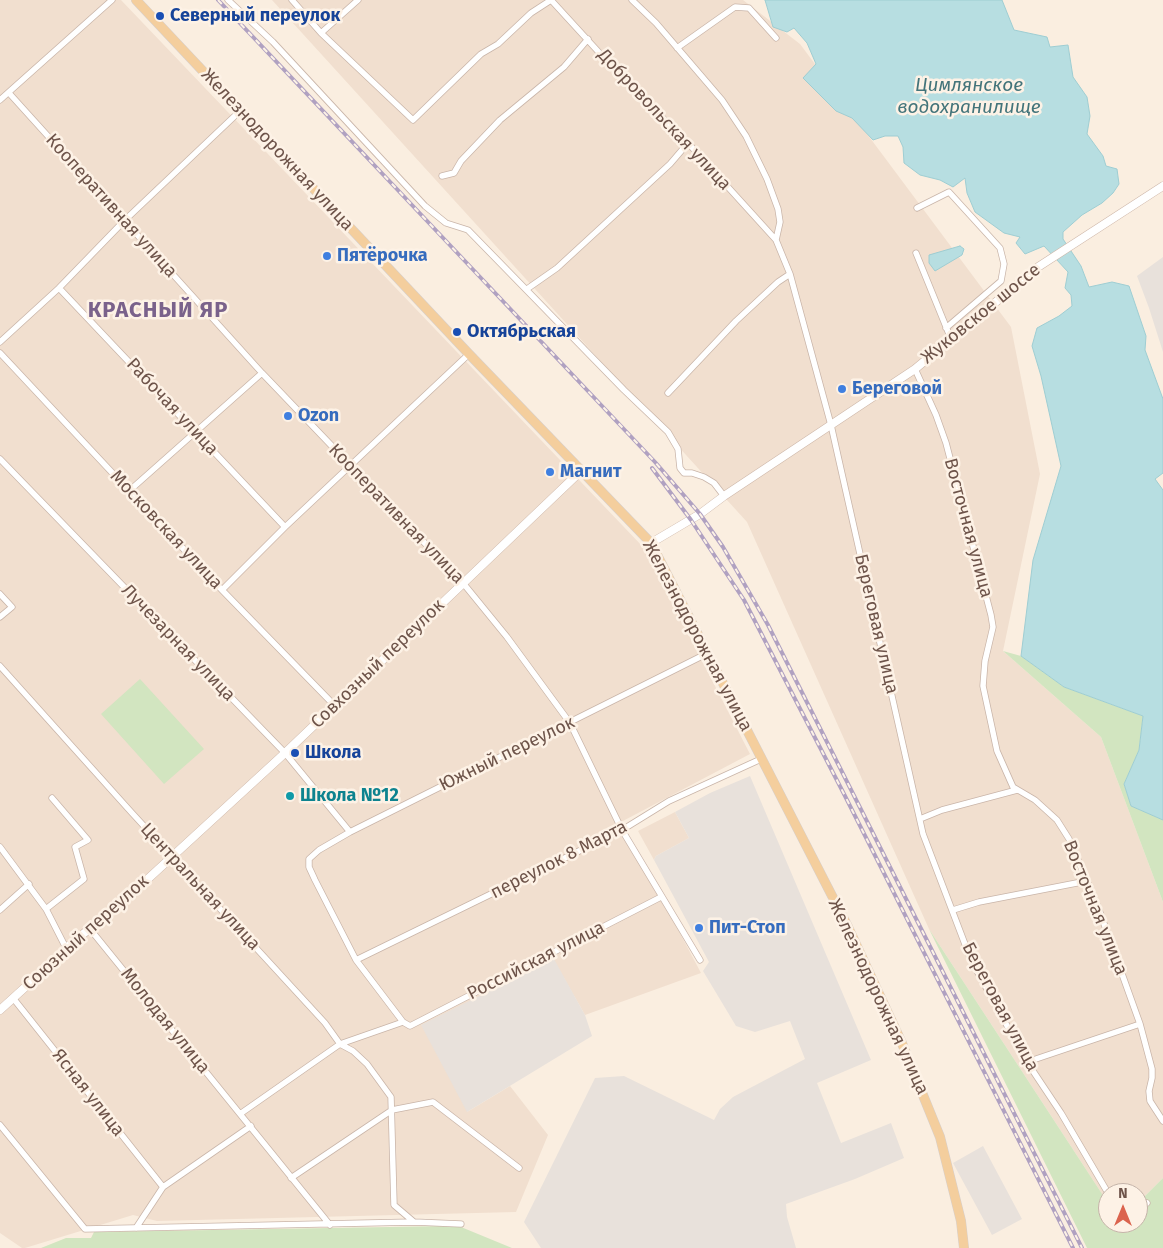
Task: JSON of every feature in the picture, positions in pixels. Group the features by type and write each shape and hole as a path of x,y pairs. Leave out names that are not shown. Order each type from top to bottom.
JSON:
{"main road":[{"name":"Железнодорожная улица","path":"136,0 469,354 651,543 848,927 901,1041 940,1137 961,1221 964,1248"}],"street":[{"path":"0,100 112,0"},
{"path":"228,0 272,42 425,206 446,224 468,230 624,390 668,432 678,449 680,468 684,473 692,473 704,477 714,483 724,496"},
{"path":"292,0 321,33 413,120 481,54 498,44 531,14 551,0"},
{"path":"321,33 358,0"},
{"name":"Добровольская улица","path":"551,0 627,82 688,143 776,240"},
{"name":"Береговая улица","path":"632,0 656,23 722,100 746,136 767,179 778,209 780,222 776,240 790,274 830,424 923,834 972,960 1027,1062 1061,1113 1102,1183"},
{"path":"677,48 735,6 749,8 776,38"},
{"path":"442,176 454,173 461,161 500,120 564,67 588,40"},
{"name":"Кооперативная улица","path":"9,92 262,373 463,583 507,637 570,723 622,830 700,960"},
{"path":"0,342 59,288 124,221 240,111"},
{"path":"527,289 557,268 670,164 688,143"},
{"name":"Жуковское шоссе","path":"651,543 700,514 830,424 915,369 1038,267 1163,186"},
{"path":"917,208 949,192 1000,248 1004,264 1001,281 946,328"},
{"path":"916,253 950,339"},
{"path":"668,393 736,321 778,282 790,274"},
{"name":"Рабочая улица","path":"59,288 285,527"},
{"name":"Московская улица","path":"0,353 222,590 335,706"},
{"path":"222,590 285,527 469,354"},
{"name":"Восточная улица","path":"915,369 936,415 946,443 991,615 992,627 985,661 983,686 997,751 1013,787 1035,800 1061,826 1069,839 1098,907 1140,1024 1152,1069 1149,1091 1150,1102 1163,1121"},
{"path":"129,491 262,373"},
{"name":"Лучезарная улица","path":"0,459 285,753 350,832"},
{"name":"Совхозный переулок","path":"171,855 285,753 582,470"},
{"path":"0,594 12,607 0,618"},
{"name":"Южный переулок","path":"356,960 309,867 309,859 319,850 350,832 708,653"},
{"name":"Центральная улица","path":"0,666 325,1024 340,1044 353,1051 367,1064 391,1097 394,1205 414,1222"},
{"name":"переулок 8 Марта","path":"356,960 622,830 670,801 761,759"},
{"path":"920,819 942,810 1017,790"},
{"path":"46,909 84,879 75,847 88,840 52,798"},
{"path":"0,847 46,909 66,948"},
{"name":"Союзный переулок","path":"0,1010 66,948 126,899 171,855"},
{"path":"953,910 978,902 1087,881"},
{"path":"0,910 28,884"},
{"name":"Российская улица","path":"403,1022 410,1026 661,897"},
{"name":"Молодая улица","path":"90,929 330,1225"},
{"path":"240,1114 340,1044 403,1022 356,960"},
{"name":"Ясная улица","path":"13,998 163,1187"},
{"path":"1027,1062 1140,1024"},
{"path":"291,1178 392,1110 432,1102 519,1168"},
{"path":"0,1125 85,1229 414,1222 461,1224"},
{"path":"136,1228 163,1187 251,1126"}],"shaded area":[{"path":"0,0 121,0 644,548 750,754 621,822 701,973 585,1015 553,959 467,1112 510,1086 548,1135 516,1212 157,1221 133,1215 25,1248 22,1248 0,1233"},
{"path":"272,0 743,0 800,44 1011,327 1040,474 1003,651 1101,737 1163,902 1163,1178 1148,1193 1148,1183 1098,1183 1098,1188 929,929 747,522"},
{"path":"1163,257 1163,352 1137,276"},
{"path":"750,776 871,1060 817,1083 841,1143 891,1123 904,1158 855,1179 786,1204 787,1217 796,1248 541,1248 524,1222 595,1078 624,1076 714,1120 720,1109 733,1097 805,1059 790,1021 755,1032 736,1026 703,971 709,962 654,860 656,856 689,838 675,812 710,793"},
{"path":"675,812 689,838 656,856 654,860 638,831"},
{"path":"554,959 585,1015 592,1036 467,1112 421,1025"},
{"path":"983,1146 1022,1219 992,1235 953,1163"}],"green space":[{"path":"1003,651 1021,656 1064,687 1143,716 1139,750 1124,784 1131,806 1163,820 1163,902 1101,737"},
{"path":"140,679 204,749 164,784 101,714"},
{"path":"929,929 1098,1188 1098,1233 1148,1233 1148,1193 1163,1178 1163,1248 1087,1248"},
{"path":"461,1227 512,1248 41,1248 66,1238 91,1238 94,1232"}],"water":[{"name":"Цимлянское водохранилище","path":"765,0 1002,0 1014,30 1047,37 1050,47 1068,45 1073,77 1087,97 1090,116 1087,134 1103,156 1106,166 1117,169 1119,184 1113,193 1102,203 1082,215 1063,232 1063,239 1081,266 1089,287 1112,282 1129,286 1146,336 1145,350 1163,399 1163,473 1155,479 1163,490 1163,820 1131,806 1124,784 1139,750 1143,716 1064,687 1021,656 1033,560 1061,466 1041,376 1032,346 1037,328 1059,316 1072,306 1071,295 1065,288 1068,272 1044,246 1025,254 1016,243 1020,237 1004,233 975,212 967,193 965,178 953,187 940,180 920,175 904,163 903,147 898,136 885,136 873,140 852,118 836,111 803,78 816,64 807,43 794,28 787,32 773,27"},
{"path":"960,246 964,249 962,255 935,271 929,263 929,255"}],"railway":[{"path":"218,0 655,462 700,514 723,547 768,625 1082,1248"},
{"path":"652,468 691,520 744,600 1073,1248"}],"place":[{"name":"Северный переулок","path":"160,16"},
{"name":"Пятёрочка","path":"327,256"},
{"name":"Октябрьская","path":"457,332"},
{"name":"Береговой","path":"842,389"},
{"name":"Ozon","path":"288,416"},
{"name":"Магнит","path":"550,472"},
{"name":"Школа","path":"295,753"},
{"name":"Школа №12","path":"290,796"},
{"name":"Пит-Стоп","path":"699,928"}],"district":[{"name":"КРАСНЫЙ ЯР","path":"158,311"}]}
